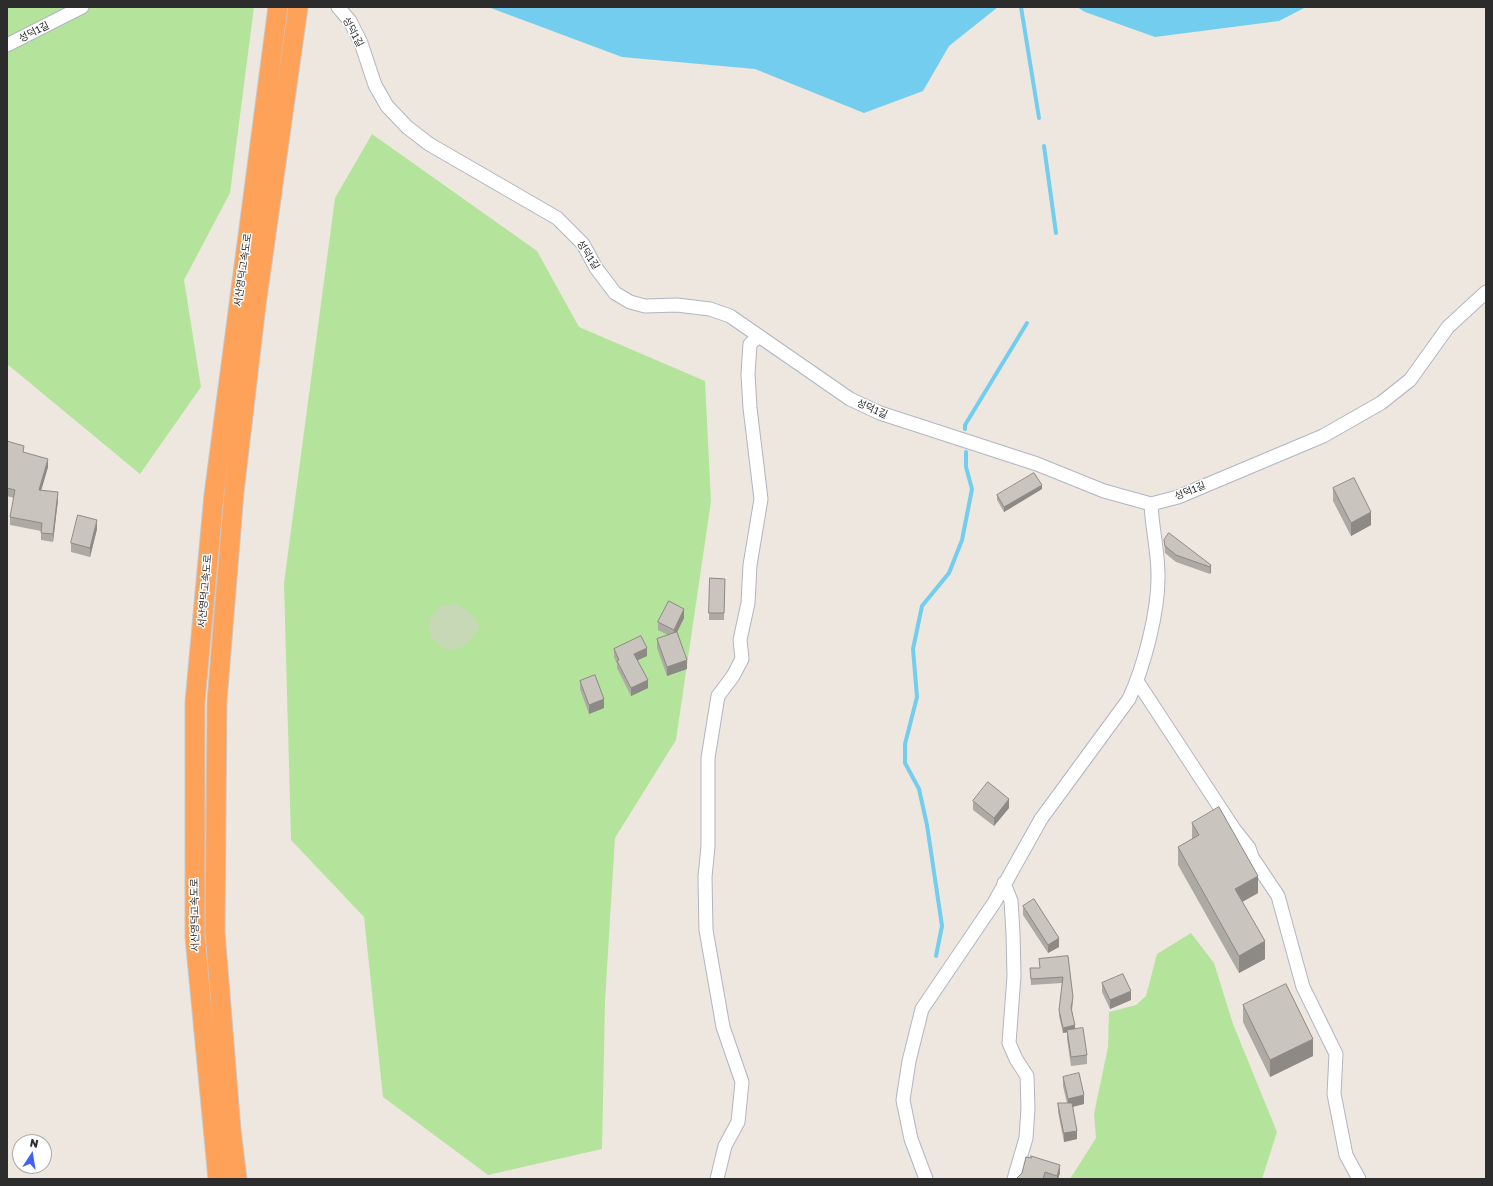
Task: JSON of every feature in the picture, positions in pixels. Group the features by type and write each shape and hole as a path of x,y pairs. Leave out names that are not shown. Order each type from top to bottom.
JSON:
{"highway":[{"name":"서산영덕고속도로","path":"218,1179 195,937 195,702 214,495 278,9"},
{"name":"서산영덕고속도로","path":"237,1179 231,1130 215,932 217,701 236,477 256,305 297,11"}],"street":[{"path":"50,25 68,7"},
{"name":"성덕1길","path":"7,45 50,25 82,7"},
{"name":"성덕1길","path":"338,7 350,21 361,43 375,85 387,106 428,144 557,218 583,244 596,268 615,293 630,302 646,306 678,304 710,309 730,316 850,399 880,413 1037,464 1104,491 1151,504 1178,497 1323,436 1381,403 1410,380 1448,327 1486,292"},
{"path":"717,1179 725,1146 738,1122 742,1082 723,1027 706,930 705,878 708,846 708,758 718,696 733,676 742,659 740,640 748,603 750,565 761,499 750,408 748,374 750,344 759,336"},
{"path":"926,1179 911,1139 903,1100 909,1061 922,1009 959,953 969,942 994,903 1041,819 1128,699 1137,681 1154,612 1158,574 1151,504"},
{"path":"1137,681 1234,829 1249,848 1252,857 1278,896 1303,987 1336,1054 1334,1094 1346,1155 1359,1179"},
{"path":"1004,883 1011,901 1013,933 1014,976 1009,1043 1016,1059 1027,1076 1028,1101 1026,1138 1014,1179"}],"green space":[{"path":"7,7 254,7 230,193 184,280 201,387 140,474 7,364"},
{"path":"372,134 537,251 579,327 705,381 711,501 676,740 615,838 605,1001 602,1149 488,1175 383,1097 364,917 291,840 284,583 335,198"},
{"path":"455,604 470,613 479,627 465,645 455,650 450,650 438,644 430,635 429,621 440,606"},
{"path":"1191,933 1214,963 1233,1024 1277,1132 1262,1179 1070,1179 1096,1138 1094,1114 1108,1047 1109,1012 1136,1005 1146,996 1157,954"}],"water":[{"path":"488,7 998,7 949,46 923,91 864,113 755,69 622,57"},
{"path":"1077,7 1306,7 1279,21 1155,37 1085,12"}],"building":[{"path":"7,441 24,446 23,452 48,459 39,490 58,492 53,534 41,533 42,523 10,517 15,490 7,488"},
{"path":"1034,473 1042,485 1004,507 997,495"},
{"path":"1354,478 1371,512 1351,523 1333,488"},
{"path":"78,515 97,520 90,548 71,543"},
{"path":"1169,533 1211,565 1210,567 1176,555 1165,546 1164,540"},
{"path":"710,578 725,579 724,613 709,613"},
{"path":"669,601 684,609 674,630 658,622"},
{"path":"677,632 687,660 667,667 657,639"},
{"path":"641,636 647,648 634,654 648,680 631,688 617,661 619,660 614,649"},
{"path":"595,675 604,699 589,705 580,681"},
{"path":"988,782 1009,799 994,818 973,801"},
{"path":"1219,807 1258,876 1235,889 1265,941 1239,956 1178,847 1199,835 1192,823"},
{"path":"1034,899 1059,938 1048,945 1023,906"},
{"path":"1068,956 1073,997 1071,1008 1075,1025 1063,1028 1059,1010 1063,977 1031,979 1030,968 1040,968 1039,959"},
{"path":"1123,974 1131,991 1110,1000 1102,983"},
{"path":"1286,984 1313,1039 1270,1060 1243,1005"},
{"path":"1083,1028 1087,1055 1071,1057 1067,1030"},
{"path":"1079,1073 1084,1095 1068,1099 1063,1077"},
{"path":"1058,1103 1072,1103 1077,1131 1064,1133"},
{"path":"1031,1156 1060,1165 1057,1176 1045,1172 1043,1179 1016,1179 1022,1173 1026,1157 1031,1158"}],"waterway":[{"path":"1021,7 1039,118"},
{"path":"1044,146 1056,233"},
{"path":"965,429 965,425 1027,323"},
{"path":"936,956 942,926 927,825 919,789 905,763 905,744 917,697 913,649 922,606 949,573 962,540 972,489 966,467 966,452"}]}
